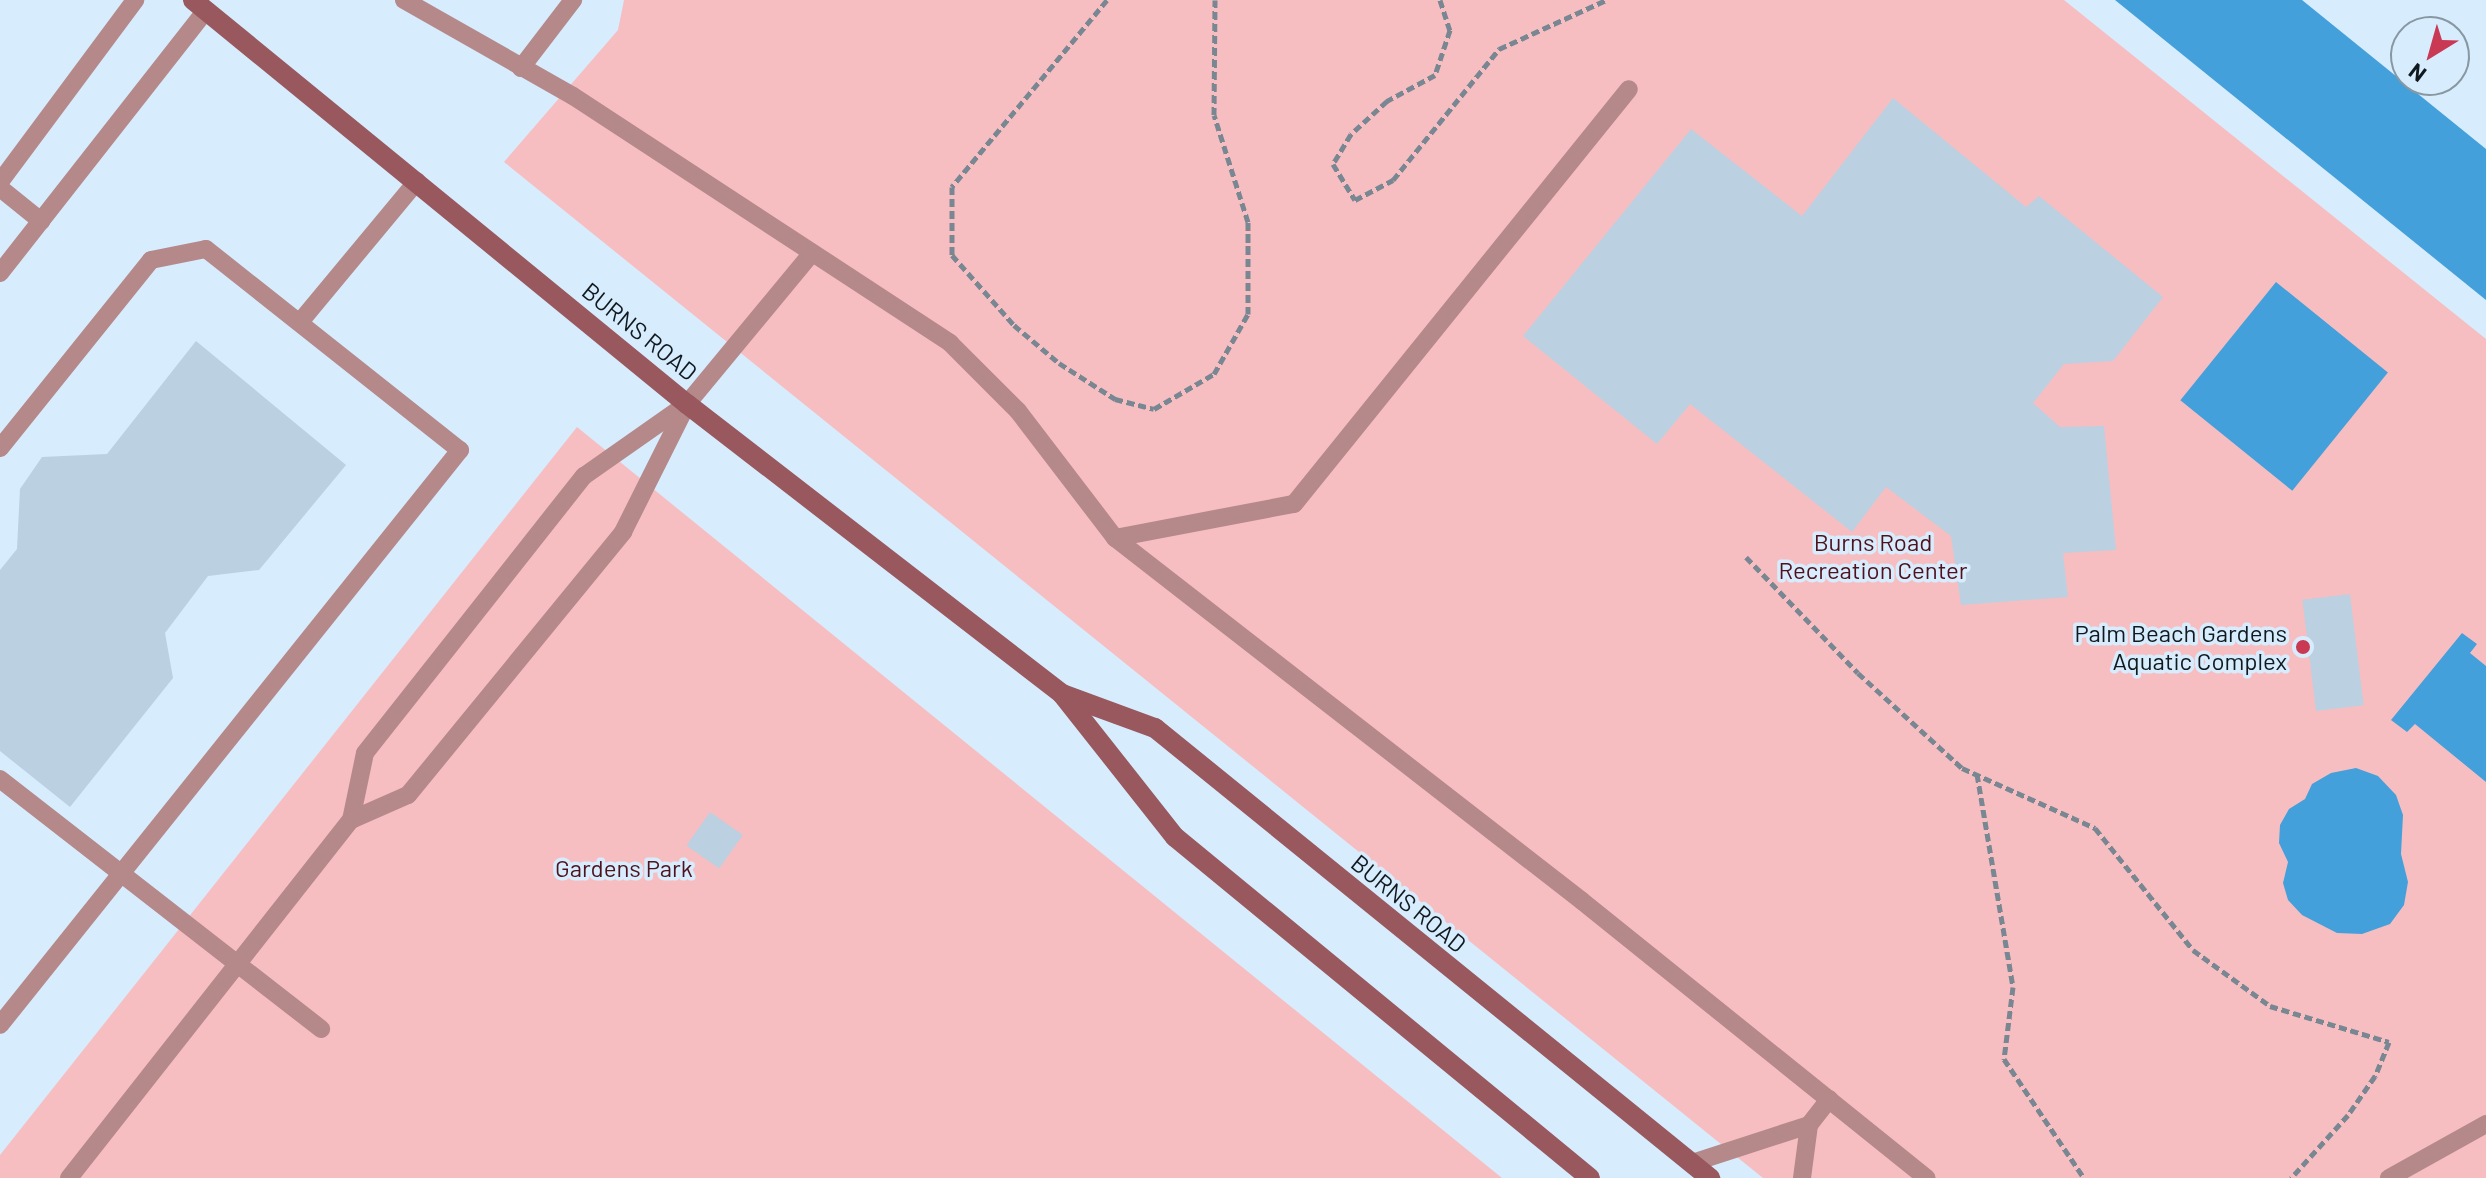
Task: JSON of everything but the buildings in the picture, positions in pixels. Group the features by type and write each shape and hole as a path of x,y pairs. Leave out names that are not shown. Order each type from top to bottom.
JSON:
{"street":[{"name":"BURNS ROAD","path":"199,5 687,404 1062,694 1175,837 1590,1178"},
{"name":"BURNS ROAD","path":"1062,694 1155,728 1710,1178"}],"lane":[{"path":"0,182 135,0"},
{"path":"404,0 573,96 950,343 1018,411 1115,538 1927,1178"},
{"path":"521,68 573,0"},
{"path":"0,273 199,5"},
{"path":"1115,538 1294,504 1629,89"},
{"path":"300,322 417,181"},
{"path":"0,188 41,221"},
{"path":"0,448 151,260 206,249 460,450 0,1025"},
{"path":"351,820 408,795 623,532 687,404 812,253"},
{"path":"69,1178 351,820 365,753 584,476 687,404"},
{"path":"0,779 321,1029"},
{"path":"1802,1178 1809,1125 1829,1099"},
{"path":"2389,1178 2486,1124"},
{"path":"1692,1163 1809,1125"}],"path":[{"path":"1107,0 952,187 952,255 1014,325 1059,363 1115,399 1154,409 1214,374 1248,314 1248,222 1214,115 1211,89 1215,0"},
{"path":"1440,0 1450,30 1435,75 1387,101 1351,134 1333,164 1355,200 1393,180 1499,49 1606,0"},
{"path":"1746,557 1867,681 1962,768 2095,828 2193,950 2270,1006 2389,1042 2375,1076 2348,1115 2291,1178"},
{"path":"1977,774 2013,987 2004,1059 2084,1178"}],"green space":[{"name":"Burns Road Recreation Center","path":"624,0 2064,0 2486,339 2486,1178 1763,1178 504,162 618,30"},
{"name":"Gardens Park","path":"577,427 1502,1178 0,1178 0,1155"}],"water":[{"path":"2115,0 2302,0 2390,71 2390,96 2421,96 2486,149 2486,300"},
{"path":"2276,282 2388,373 2292,491 2180,400"},
{"path":"2462,633 2477,644 2470,653 2486,666 2486,782 2415,724 2407,732 2391,720"},
{"path":"2356,768 2378,776 2396,795 2403,815 2401,854 2408,882 2404,905 2390,924 2362,934 2337,933 2302,915 2288,900 2283,883 2288,862 2279,843 2280,825 2289,809 2305,799 2312,784 2331,773"}],"place":[{"name":"Palm Beach Gardens Aquatic Complex","path":"2303,647"}]}
